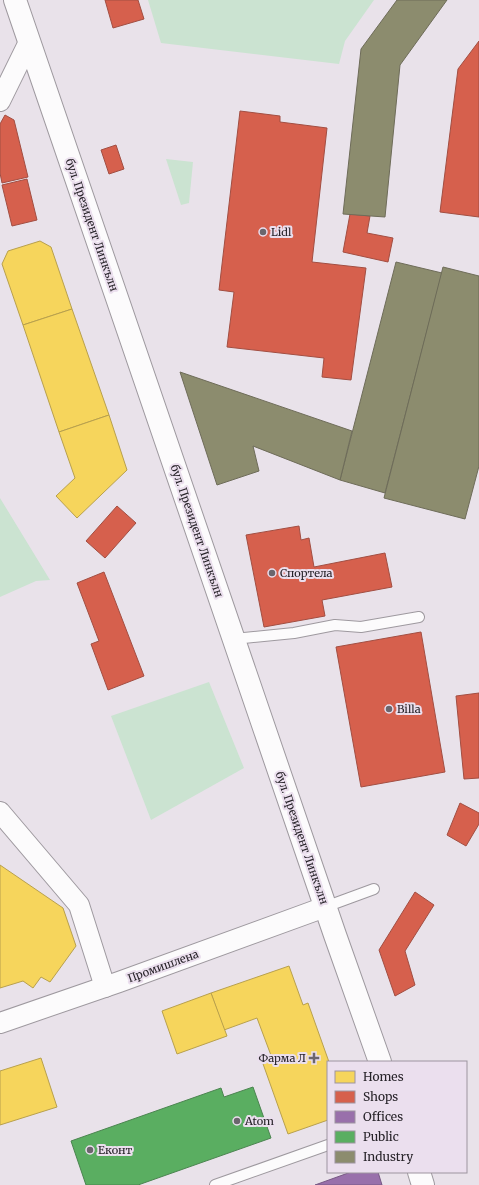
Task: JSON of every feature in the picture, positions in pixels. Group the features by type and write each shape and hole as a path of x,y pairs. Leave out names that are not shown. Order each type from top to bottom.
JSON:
{"street":[{"name":"бул. Президент Линкълн","path":"15,0 325,907 380,1061"},
{"path":"0,101 29,42"},
{"path":"0,812 79,904 105,987"},
{"name":"Промишлена","path":"0,1023 105,987 325,907"},
{"path":"419,1173 423,1185"}],"lane":[{"path":"234,639 294,633 335,625 361,627 419,617"},
{"path":"325,907 374,889"},
{"path":"215,1185 327,1145"}],"green space":[{"path":"148,0 374,0 345,41 339,64 161,43"},
{"path":"166,159 193,162 189,203 181,205"},
{"path":"0,498 50,580 36,581 0,597"},
{"path":"209,682 244,768 151,820 111,716"}],"building: Homes":[{"path":"40,241 51,247 72,309 23,325 2,264 8,251"},
{"path":"72,309 109,415 59,432 23,325"},
{"path":"109,415 127,470 77,518 56,496 75,478 59,432"},
{"path":"0,865 63,908 76,946 50,982 41,977 33,988 23,981 0,988"},
{"path":"289,966 303,1005 308,1003 329,1061 327,1061 327,1120 288,1134 262,1061 272,1058 257,1018 224,1030 211,993"},
{"path":"211,993 227,1036 177,1054 162,1011"},
{"path":"41,1058 57,1107 0,1125 0,1071"}],"building: Shops":[{"path":"105,0 138,0 144,19 113,28"},
{"path":"479,41 479,217 440,212 458,69"},
{"path":"240,111 280,116 280,122 327,128 312,262 366,268 351,380 322,377 324,358 227,347 234,292 219,290"},
{"path":"5,115 14,120 28,177 2,183 0,173 0,124"},
{"path":"116,145 124,169 109,174 101,150"},
{"path":"27,179 37,220 12,226 2,185"},
{"path":"350,214 370,216 367,233 393,238 388,262 343,252"},
{"path":"117,506 136,523 105,558 86,541"},
{"path":"299,526 301,540 309,538 314,567 385,553 392,587 322,600 325,616 264,627 246,535"},
{"path":"104,572 144,676 108,690 91,644 99,641 77,583"},
{"path":"421,632 445,772 361,787 336,647"},
{"path":"479,693 479,778 464,779 456,696"},
{"path":"460,803 479,813 479,824 466,846 447,835"},
{"path":"415,892 434,905 405,951 415,985 395,996 379,950"}],"building: Offices":[{"path":"348,1173 378,1173 382,1185 315,1185"}],"building: Public":[{"path":"253,1087 271,1138 138,1185 86,1185 71,1141 221,1088 224,1097"}],"building: Industry":[{"path":"397,0 447,0 400,65 385,217 343,214 361,49"},
{"path":"396,262 442,273 385,493 340,480"},
{"path":"443,267 479,276 479,466 465,519 384,498"},
{"path":"180,372 352,431 340,480 253,446 259,471 217,485"}],"place":[{"name":"Lidl","path":"263,232"},
{"name":"Спортела","path":"272,573"},
{"name":"Billa","path":"389,709"},
{"name":"Фарма Л","path":"314,1058"},
{"name":"Atom","path":"237,1121"},
{"name":"Еконт","path":"90,1150"}]}
